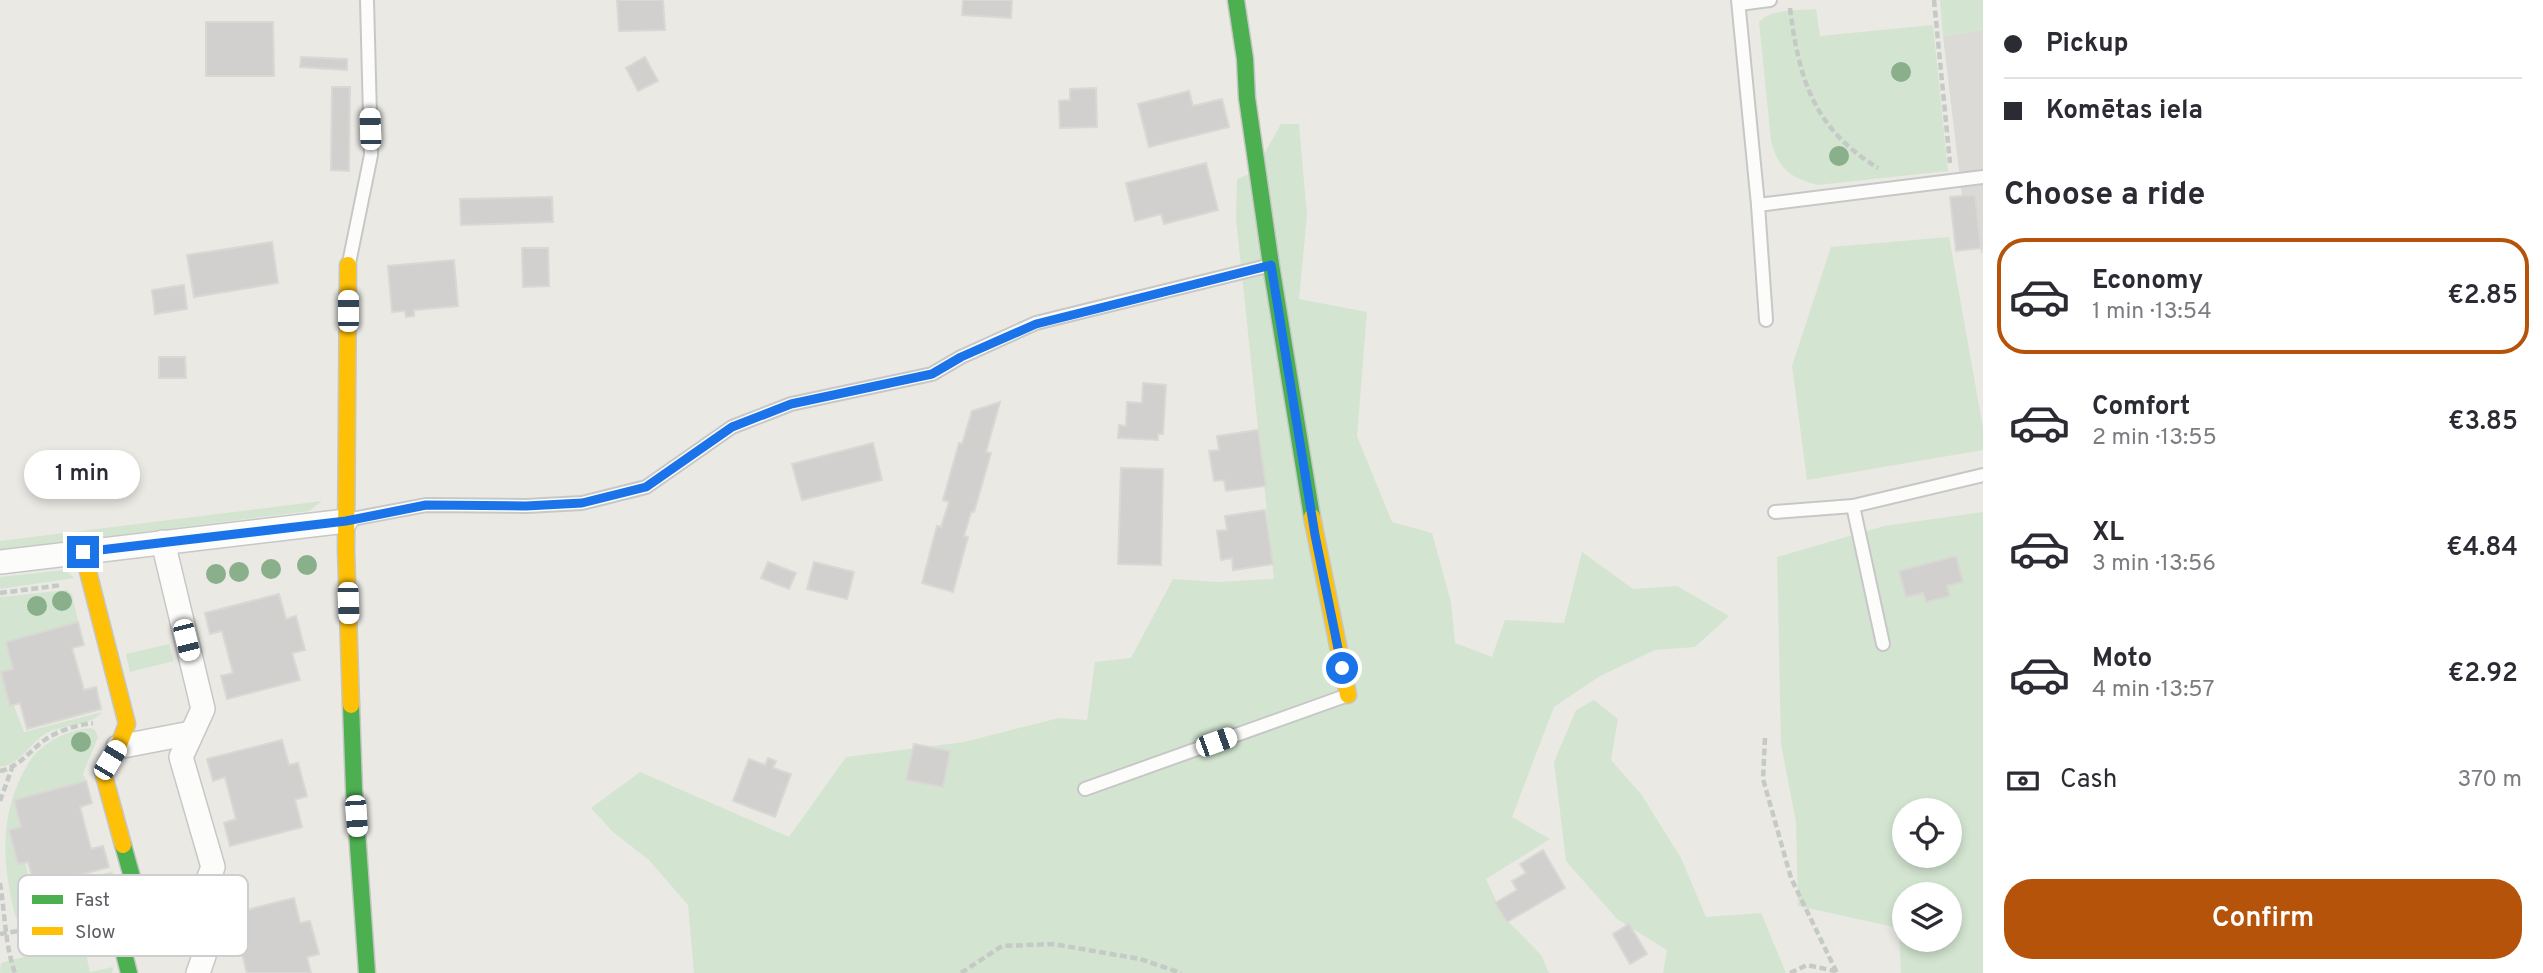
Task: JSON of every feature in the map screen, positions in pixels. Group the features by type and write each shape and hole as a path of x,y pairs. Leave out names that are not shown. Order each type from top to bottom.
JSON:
{"street":[{"path":"1236,0 1271,265 1315,535 1348,695"},
{"path":"348,265 346,521 354,789 368,973"},
{"path":"0,562 346,521"},
{"path":"163,542 203,709 181,757 213,867 210,875"},
{"path":"83,552 127,724 118,747 103,772 132,875"},
{"path":"118,747 191,733"},
{"path":"125,956 129,973"},
{"path":"198,973 204,956"}],"lane":[{"path":"348,265 371,155 367,0"},
{"path":"1766,320 1758,205 1738,2 1770,0"},
{"path":"1758,205 1983,177"},
{"path":"346,521 426,505 526,506 582,503 646,487 732,427 791,404 932,374 961,357 1036,324 1271,265"},
{"path":"1775,512 1853,506 1983,474"},
{"path":"1853,506 1883,644"},
{"path":"1085,789 1348,695"}],"path":[{"path":"1790,0 1795,49 1805,83 1816,107 1833,132 1864,159 1909,186"},
{"path":"1934,0 1952,181"},
{"path":"0,771 12,767 58,732 99,723"},
{"path":"1765,738 1763,779 1791,878 1836,972"},
{"path":"0,801 12,767"},
{"path":"0,883 9,956 15,973"},
{"path":"0,934 18,932"},
{"path":"961,973 1002,946 1053,944 1140,959 1181,973"},
{"path":"1790,973 1807,965 1836,972"}],"shaded area":[{"path":"1983,30 1981,254 1975,195 1962,196 1943,36"}],"green space":[{"path":"1940,0 1983,0 1983,30 1943,36"},
{"path":"1816,9 1820,36 1933,25 1948,171 1818,185 1800,179 1782,166 1771,141 1759,22 1778,12"},
{"path":"1281,124 1299,124 1307,215 1299,299 1367,312 1357,436 1392,522 1432,533 1451,602 1455,643 1492,657 1505,620 1564,623 1582,552 1633,589 1677,586 1729,616 1695,647 1655,650 1600,676 1554,707 1512,817 1550,839 1486,879 1503,916 1541,955 1549,973 694,973 688,905 649,860 613,832 591,808 640,772 789,837 846,757 964,742 1059,718 1087,720 1095,662 1131,658 1173,579 1218,582 1274,579 1236,219 1237,179 1254,172"},
{"path":"1949,237 1983,428 1983,450 1807,480 1792,366 1831,247"},
{"path":"322,501 309,511 0,550 0,541"},
{"path":"1983,512 1983,973 1901,973 1900,952 1962,952 1962,882 1892,882 1892,926 1798,906 1796,822 1781,744 1777,557 1884,526"},
{"path":"65,570 74,578 0,589 0,577"},
{"path":"67,590 72,594 78,622 6,642 13,669 1,672 24,732 102,712 83,723 45,734 19,758 0,767 0,597"},
{"path":"169,644 174,661 130,672 126,654"},
{"path":"1594,700 1618,719 1611,760 1641,794 1681,858 1706,917 1761,913 1786,973 1663,973 1667,950 1617,919 1566,861 1554,762 1576,710"},
{"path":"83,729 95,730 98,737 83,774 86,781 14,800 21,827 9,831 18,864 25,862 28,875 18,875 18,919 10,893 5,851 9,811 15,792 23,773 40,749 67,733"},
{"path":"27,956 86,956 90,972 113,967 112,973 0,973 1,963"}],"building":[{"path":"617,0 663,0 665,30 619,31"},
{"path":"963,0 1012,0 1011,18 962,15"},
{"path":"206,22 273,22 274,76 206,76"},
{"path":"301,57 347,59 347,70 300,67"},
{"path":"645,57 658,81 638,91 626,68"},
{"path":"332,87 350,87 349,171 331,170"},
{"path":"1096,88 1097,127 1060,128 1059,101 1070,100 1070,89"},
{"path":"1189,91 1193,106 1222,99 1229,127 1149,147 1138,104"},
{"path":"1206,163 1218,210 1164,224 1161,214 1135,221 1126,183"},
{"path":"1975,195 1981,248 1956,251 1950,197"},
{"path":"552,197 553,222 461,225 460,199"},
{"path":"272,242 278,283 194,297 187,255"},
{"path":"522,248 548,248 549,286 523,287"},
{"path":"454,260 458,306 414,310 414,316 406,317 405,311 392,312 388,266"},
{"path":"184,285 187,309 155,314 152,290"},
{"path":"159,357 185,357 186,378 159,378"},
{"path":"1143,383 1166,385 1163,434 1158,434 1158,440 1118,438 1119,425 1126,426 1127,402 1142,403"},
{"path":"1000,402 986,452 991,453 964,536 968,537 953,592 922,583 937,526 941,527 949,502 943,500 959,443 962,444 972,411"},
{"path":"1258,430 1266,486 1226,491 1224,480 1214,481 1209,451 1219,450 1217,436"},
{"path":"873,443 882,480 802,500 792,464"},
{"path":"1121,468 1163,469 1161,565 1118,564"},
{"path":"1265,510 1273,564 1233,570 1232,558 1221,560 1217,531 1227,530 1225,516"},
{"path":"1956,556 1963,582 1947,586 1950,596 1926,602 1923,593 1906,597 1899,571"},
{"path":"768,562 796,573 789,589 761,578"},
{"path":"814,562 854,572 847,599 807,589"},
{"path":"279,594 286,619 296,616 305,650 292,653 300,680 227,699 221,676 233,673 222,631 210,634 205,613"},
{"path":"78,622 84,645 72,648 84,690 96,687 101,709 27,729 20,703 10,706 1,672 13,669 6,642"},
{"path":"282,740 289,765 298,763 307,796 295,800 302,827 230,846 224,823 236,819 225,777 213,781 207,759"},
{"path":"914,744 950,751 943,787 906,780"},
{"path":"768,758 776,761 773,768 791,774 775,817 733,801 749,759 765,765"},
{"path":"86,781 92,803 80,807 91,849 103,846 109,867 79,875 32,875 28,862 18,864 9,830 21,827 14,800"},
{"path":"1543,850 1565,888 1507,922 1495,903 1517,890 1512,881 1526,873 1520,864"},
{"path":"294,898 300,923 310,921 319,954 307,957 311,973 247,973 243,956 248,956 248,910"},
{"path":"1629,924 1647,954 1630,964 1613,934"}],"traffic: fast":[{"path":"1236,0 1271,265 1312,517"},
{"path":"351,705 367,973"},
{"path":"123,845 131,875"},
{"path":"125,956 129,973"}],"traffic: slow":[{"path":"348,265 346,550 351,705"},
{"path":"1312,517 1348,695"},
{"path":"83,552 127,724 118,747 103,772 123,845"}],"route":[{"path":"83,552 346,521 426,505 526,506 582,503 646,487 732,427 791,404 932,374 961,357 1036,324 1271,265 1315,535 1342,668"}]}
